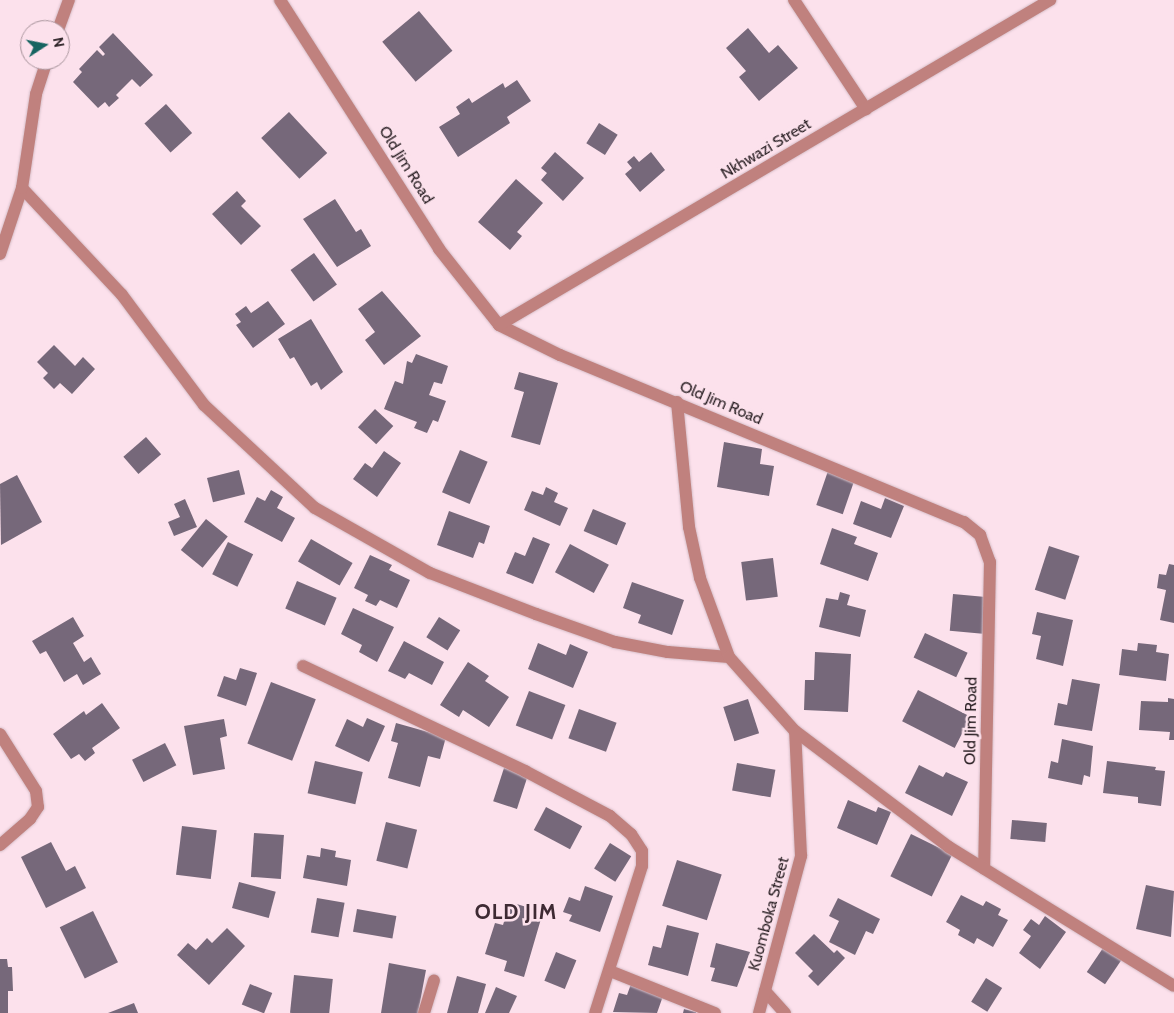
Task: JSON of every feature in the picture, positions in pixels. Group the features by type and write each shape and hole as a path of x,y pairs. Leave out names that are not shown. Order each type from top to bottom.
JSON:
{"street":[{"path":"62,20 69,0"},
{"name":"Old Jim Road","path":"280,0 438,249 499,325 560,355 964,522 980,535 990,562 984,869"},
{"path":"794,0 866,109"},
{"name":"Nkhwazi Street","path":"499,325 1050,0"},
{"path":"0,254 22,188 36,94 44,70"},
{"path":"22,188 122,295 204,405 315,508 430,574 536,614 615,642 668,652 729,657"},
{"path":"676,402 695,553 700,578 729,657 795,731 949,847 1174,986"},
{"path":"303,666 525,771 610,816 631,834 642,851 642,866 595,1013"},
{"name":"Kuomboka Street","path":"759,1013 801,856 795,731"},
{"path":"0,734 36,791 38,806 30,819 0,845"},
{"path":"610,971 715,1013"},
{"path":"424,1013 434,980"},
{"path":"765,991 785,1013"}],"building":[{"path":"419,11 452,51 416,82 382,42"},
{"path":"748,28 769,53 778,45 798,68 759,101 739,77 746,71 726,48"},
{"path":"113,33 153,75 140,87 132,79 116,95 119,98 109,107 105,102 98,108 73,82 82,72 79,69 97,50 103,56 105,54 99,47"},
{"path":"517,80 531,101 507,117 510,123 458,157 439,127 460,114 456,107 469,98 472,103 503,83 505,88"},
{"path":"166,104 192,133 171,152 144,123"},
{"path":"289,112 327,153 299,179 261,138"},
{"path":"599,123 618,135 605,155 586,143"},
{"path":"555,152 584,178 563,201 541,180 547,173 541,168"},
{"path":"651,152 665,170 640,192 625,174 632,168 627,162 634,156 639,162"},
{"path":"516,179 543,203 517,232 522,236 510,250 478,222"},
{"path":"237,191 246,201 241,206 261,226 241,245 212,214"},
{"path":"335,199 356,232 361,229 371,246 337,267 303,219"},
{"path":"314,253 337,285 313,302 291,270"},
{"path":"382,291 421,336 384,365 365,340 375,332 358,309"},
{"path":"268,301 285,324 253,348 236,325 241,322 235,314 246,306 251,313"},
{"path":"311,319 343,372 321,390 317,382 311,386 294,357 290,359 278,339"},
{"path":"54,345 75,366 83,357 95,369 72,394 60,383 54,389 43,378 48,373 37,362"},
{"path":"416,354 448,366 442,384 434,382 429,395 446,401 438,422 433,420 427,433 414,428 417,422 384,409 395,381 403,384 407,361 412,363"},
{"path":"519,372 558,383 540,445 511,437 524,392 514,389"},
{"path":"375,409 393,426 376,444 358,427"},
{"path":"146,437 161,454 138,474 123,457"},
{"path":"724,442 762,449 760,464 774,466 769,496 717,487"},
{"path":"460,450 488,462 470,504 442,492"},
{"path":"384,451 401,463 377,497 353,479 365,463 372,468"},
{"path":"239,470 245,494 213,502 207,478"},
{"path":"828,471 854,480 843,514 816,505"},
{"path":"17,475 42,522 1,545 0,484"},
{"path":"546,487 558,493 554,502 568,508 560,526 524,510 532,491 543,495"},
{"path":"271,490 283,497 277,508 295,518 282,542 244,522 257,497 265,501"},
{"path":"885,498 904,506 891,538 853,524 861,501 881,509"},
{"path":"185,499 197,527 174,536 168,522 180,517 174,504"},
{"path":"593,509 626,523 617,545 584,531"},
{"path":"449,511 490,526 484,544 479,542 473,558 437,545"},
{"path":"206,519 228,537 203,568 181,550"},
{"path":"832,528 857,537 854,544 878,553 868,581 820,564"},
{"path":"533,537 550,544 533,584 506,573 515,552 525,556"},
{"path":"311,539 353,563 340,586 298,562"},
{"path":"228,542 253,554 237,587 212,574"},
{"path":"570,544 609,565 594,593 555,572"},
{"path":"1049,546 1079,556 1065,600 1035,590"},
{"path":"370,555 392,565 389,570 410,580 397,608 380,600 376,606 365,601 368,595 354,588"},
{"path":"773,558 778,597 746,601 741,562"},
{"path":"1169,564 1174,565 1174,623 1160,620 1166,590 1157,588 1159,574 1166,575"},
{"path":"297,581 337,598 325,625 285,609"},
{"path":"632,582 684,600 672,635 638,623 641,615 623,608"},
{"path":"840,592 850,595 847,605 866,610 860,637 819,627 826,598 838,600"},
{"path":"953,594 986,597 983,634 950,631"},
{"path":"353,608 394,627 377,662 359,652 362,645 341,634"},
{"path":"1037,612 1073,620 1063,666 1036,659 1041,636 1032,634"},
{"path":"73,617 84,636 73,643 84,662 91,657 101,674 83,685 77,674 64,682 46,651 40,654 32,641"},
{"path":"439,617 460,630 447,651 426,637"},
{"path":"925,633 968,653 956,677 914,657"},
{"path":"404,641 444,662 432,685 409,673 405,679 388,671"},
{"path":"538,643 566,655 570,644 588,652 573,688 528,669"},
{"path":"1138,643 1157,645 1156,652 1169,654 1166,681 1119,675 1122,649 1137,651"},
{"path":"815,652 851,654 848,712 804,710 805,680 814,680"},
{"path":"468,662 489,676 485,681 509,697 489,727 463,710 459,717 440,705"},
{"path":"240,668 257,673 246,706 217,696 224,676 236,680"},
{"path":"1072,679 1100,684 1092,731 1054,725 1058,703 1067,705"},
{"path":"271,682 316,699 292,761 247,744"},
{"path":"918,690 971,717 955,748 902,721"},
{"path":"529,691 565,705 552,740 516,726"},
{"path":"1168,698 1174,699 1174,740 1169,740 1170,732 1139,730 1141,701 1168,702"},
{"path":"748,699 759,733 734,741 723,707"},
{"path":"102,703 120,728 92,748 95,753 85,761 79,754 71,759 53,734 84,711 86,715"},
{"path":"579,709 617,723 606,752 568,738"},
{"path":"367,718 385,726 369,762 335,746 347,719 363,727"},
{"path":"224,719 227,736 220,738 225,769 193,775 184,726"},
{"path":"396,723 446,737 440,759 428,756 420,787 388,778 398,743 391,741"},
{"path":"1062,739 1093,746 1090,777 1084,775 1082,785 1048,778 1051,761 1058,763"},
{"path":"165,743 176,765 143,782 132,760"},
{"path":"315,761 363,772 355,804 308,793"},
{"path":"1107,761 1156,767 1155,770 1165,771 1161,806 1138,803 1138,797 1103,793"},
{"path":"737,763 775,770 771,797 732,791"},
{"path":"919,765 943,777 946,772 968,782 952,816 905,793"},
{"path":"504,768 528,776 517,809 493,801"},
{"path":"848,800 876,812 878,807 891,812 877,845 837,828"},
{"path":"546,807 582,826 570,849 534,830"},
{"path":"1012,820 1047,823 1045,842 1010,839"},
{"path":"386,822 417,830 407,869 376,861"},
{"path":"182,826 217,830 211,879 176,875"},
{"path":"254,833 284,835 281,879 251,877"},
{"path":"911,834 952,854 932,896 890,876"},
{"path":"51,842 66,871 75,866 86,888 46,908 21,857"},
{"path":"610,843 631,856 615,882 594,868"},
{"path":"321,848 336,851 335,857 351,860 347,886 303,878 307,855 320,857"},
{"path":"677,860 722,875 707,920 662,906"},
{"path":"239,882 276,892 269,918 232,908"},
{"path":"1146,885 1174,891 1171,937 1136,929"},
{"path":"585,886 613,896 600,932 569,921 572,915 563,912 569,897 580,901"},
{"path":"961,895 983,906 986,901 1001,909 998,915 1008,920 993,947 977,938 974,944 958,935 960,930 946,922"},
{"path":"317,898 345,903 338,937 311,932"},
{"path":"838,898 880,919 873,934 866,931 855,955 829,942 839,921 829,916"},
{"path":"510,902 543,912 524,977 504,971 507,961 485,954 495,923 503,925"},
{"path":"357,909 396,916 392,939 353,932"},
{"path":"93,911 118,962 85,978 60,927"},
{"path":"1045,916 1066,932 1040,969 1019,953 1031,936 1023,930 1031,919 1039,925"},
{"path":"667,925 699,933 688,976 648,965 653,946 661,948"},
{"path":"227,928 245,946 209,985 177,955 188,943 196,950 207,938 212,943"},
{"path":"814,934 834,953 837,950 845,958 818,986 808,976 813,971 795,953"},
{"path":"716,943 750,952 737,987 711,981 715,968 710,967"},
{"path":"1103,948 1121,960 1105,984 1087,972"},
{"path":"556,952 576,960 565,989 544,981"},
{"path":"0,959 7,959 8,967 12,967 13,991 8,991 8,1013 0,1013"},
{"path":"389,963 426,970 418,1013 381,1013"},
{"path":"294,975 333,979 329,1013 290,1013"},
{"path":"457,976 486,984 478,1013 447,1013"},
{"path":"986,978 1002,988 987,1012 971,1002"},
{"path":"250,984 272,993 264,1013 242,1004"},
{"path":"631,984 663,996 657,1013 613,1012 619,993 627,995"},
{"path":"496,987 517,996 509,1013 485,1013"},
{"path":"134,1003 138,1013 108,1013"},
{"path":"684,1009 696,1012 696,1013 683,1013"}],"district":[{"name":"OLD JIM","path":"516,912"}]}
